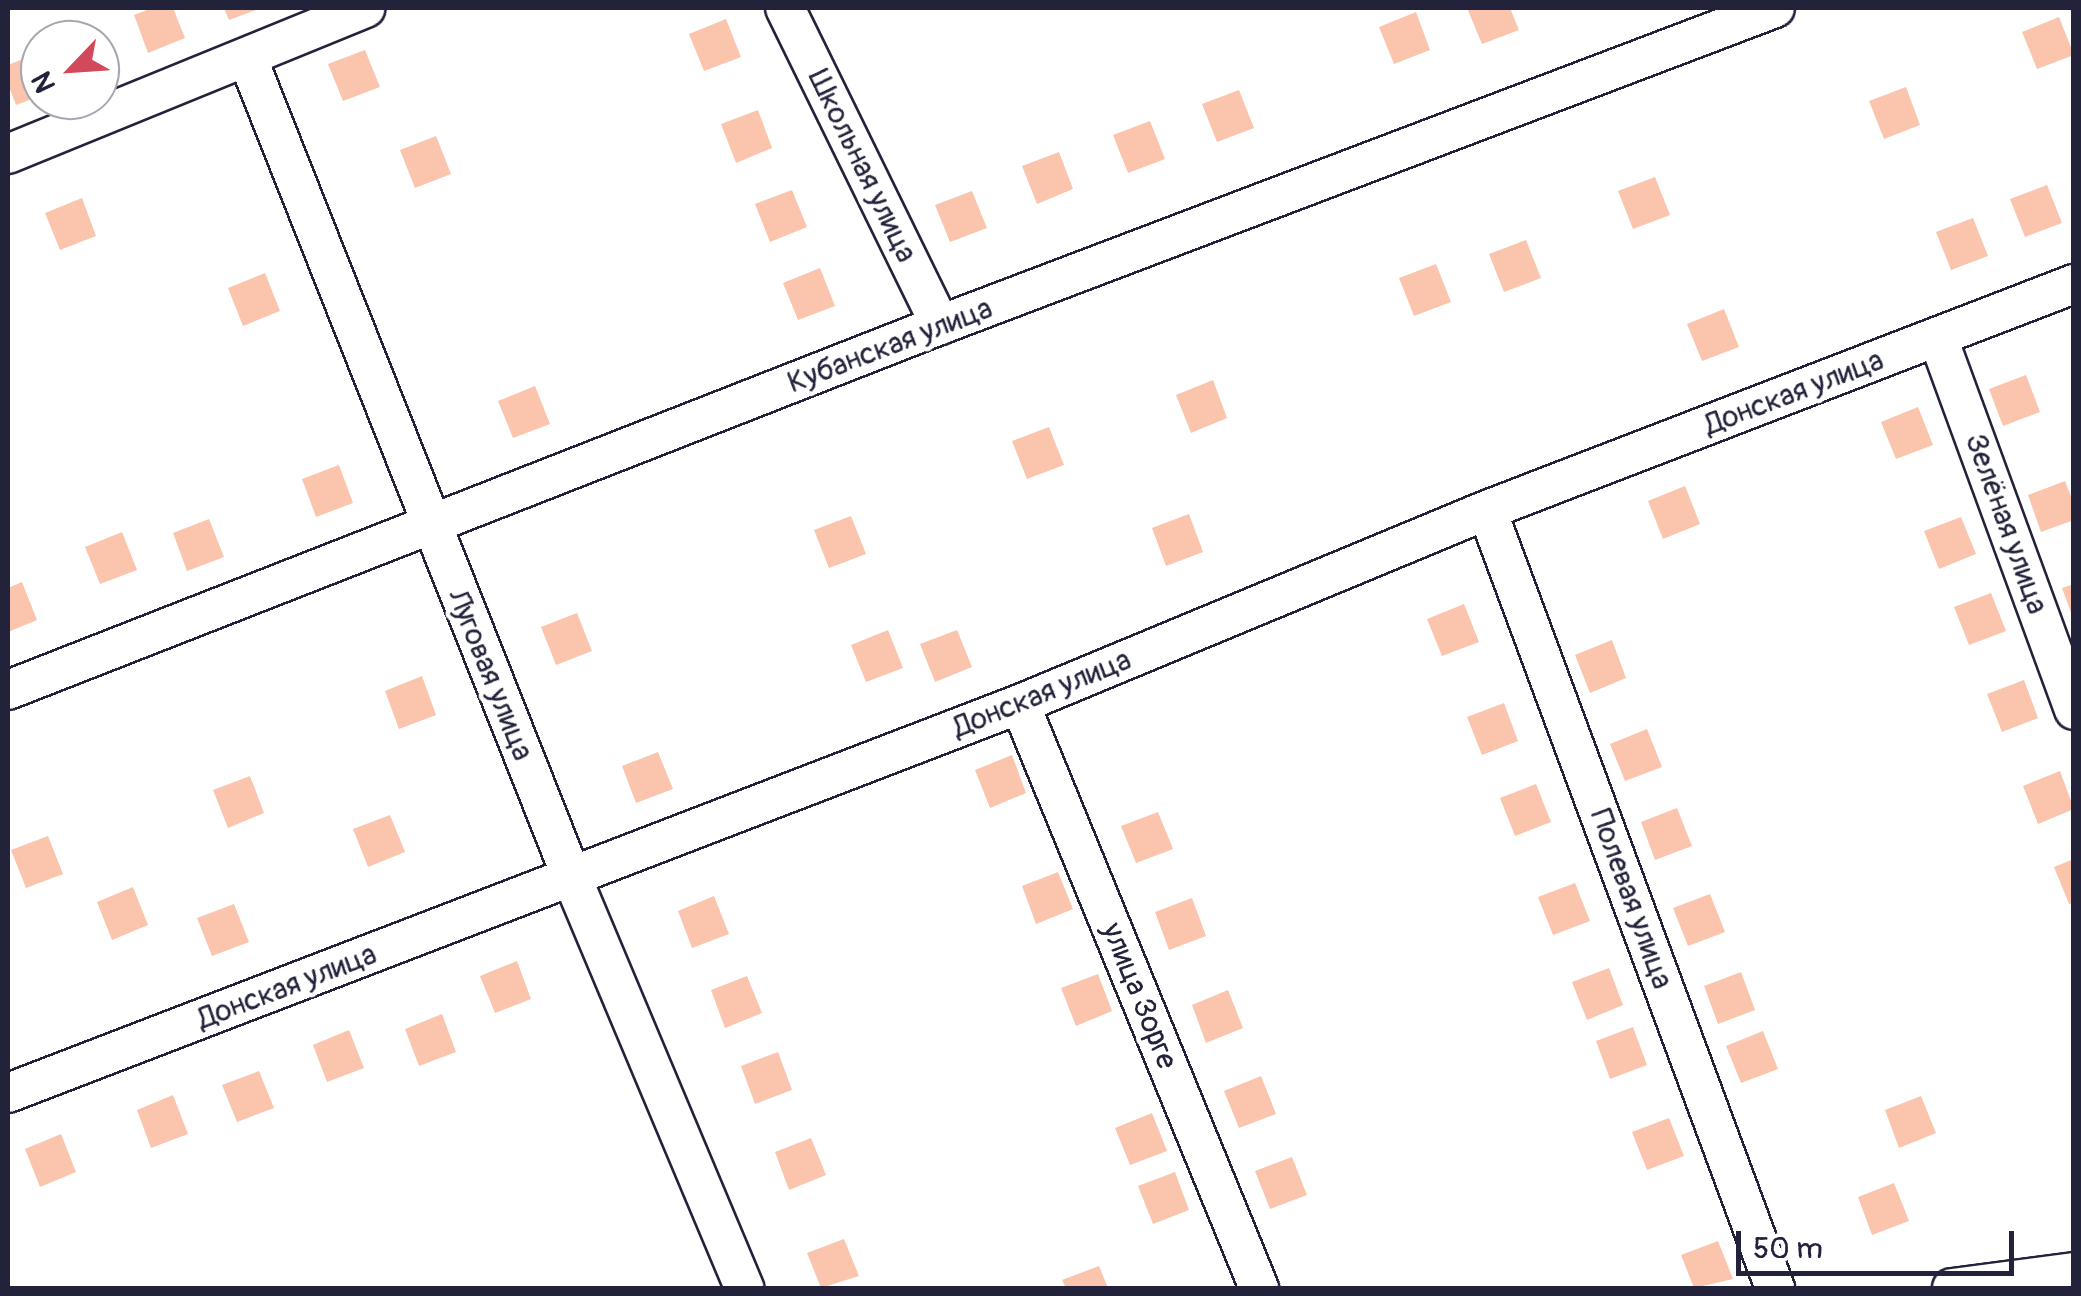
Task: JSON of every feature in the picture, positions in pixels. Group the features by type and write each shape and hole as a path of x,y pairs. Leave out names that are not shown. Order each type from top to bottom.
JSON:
{"street":[{"path":"8,154 365,8"},
{"name":"Школьная улица","path":"785,8 940,325"},
{"name":"Кубанская улица","path":"8,690 940,325 1776,8"},
{"name":"Луговая улица","path":"247,57 572,878 744,1288"},
{"name":"Донская улица","path":"8,1093 1020,704 1486,510 2074,284"},
{"name":"Зелёная улица","path":"1938,338 2074,710"},
{"name":"Полевая улица","path":"1486,510 1775,1288"},
{"name":"улица Зорге","path":"1020,704 1259,1288"},
{"path":"1952,1288 2074,1272"}],"building":[{"path":"152,8 173,8 185,38 148,53 134,15"},
{"path":"224,8 261,8 229,20"},
{"path":"1467,8 1510,8 1519,30 1482,44"},
{"path":"1416,12 1430,50 1394,64 1379,27"},
{"path":"2059,17 2074,55 2037,69 2022,32"},
{"path":"726,19 741,57 704,71 689,34"},
{"path":"365,50 380,87 343,101 328,64"},
{"path":"20,60 20,104 16,105 8,84 8,65"},
{"path":"1906,87 1920,125 1884,139 1869,101"},
{"path":"1239,90 1254,128 1217,142 1202,104"},
{"path":"758,110 772,148 736,163 721,124"},
{"path":"1150,121 1165,159 1128,173 1113,135"},
{"path":"436,136 451,174 415,188 400,150"},
{"path":"1059,152 1073,189 1037,204 1022,166"},
{"path":"1655,177 1670,215 1633,229 1618,191"},
{"path":"2047,185 2062,223 2025,237 2010,199"},
{"path":"792,190 807,227 770,242 755,204"},
{"path":"972,191 987,228 950,242 935,205"},
{"path":"82,198 96,236 60,250 45,213"},
{"path":"1973,218 1988,256 1951,270 1936,232"},
{"path":"1526,240 1541,278 1504,292 1489,254"},
{"path":"1436,264 1451,302 1414,316 1399,278"},
{"path":"820,268 835,306 798,320 783,283"},
{"path":"265,273 280,311 243,326 228,288"},
{"path":"1724,309 1739,347 1702,361 1687,324"},
{"path":"2026,375 2040,412 2003,426 1989,389"},
{"path":"1213,380 1227,418 1191,433 1176,395"},
{"path":"535,386 550,424 513,438 498,401"},
{"path":"1918,407 1933,445 1896,459 1881,422"},
{"path":"1049,427 1064,465 1027,479 1012,441"},
{"path":"339,465 353,503 316,517 302,479"},
{"path":"2065,481 2074,504 2074,520 2041,532 2028,495"},
{"path":"1685,486 1700,524 1663,539 1648,501"},
{"path":"1189,514 1203,552 1166,566 1152,528"},
{"path":"851,516 866,554 829,568 814,530"},
{"path":"1961,517 1976,554 1939,569 1924,531"},
{"path":"209,519 224,557 187,571 173,533"},
{"path":"122,532 137,570 100,584 85,547"},
{"path":"22,582 37,620 8,632 8,588"},
{"path":"2074,584 2074,618 2073,618 2062,588"},
{"path":"1991,593 2006,631 1969,645 1954,607"},
{"path":"1464,604 1479,642 1442,656 1427,619"},
{"path":"577,613 592,651 556,665 541,627"},
{"path":"888,630 903,668 866,682 851,645"},
{"path":"957,630 972,667 935,682 920,644"},
{"path":"1612,640 1626,678 1590,693 1575,655"},
{"path":"422,676 436,715 399,729 385,691"},
{"path":"2024,680 2038,718 2002,732 1987,694"},
{"path":"1504,703 1518,741 1482,755 1467,717"},
{"path":"1647,729 1662,767 1625,781 1610,744"},
{"path":"658,752 673,789 636,803 622,766"},
{"path":"1012,755 1026,793 990,808 975,770"},
{"path":"2060,771 2074,809 2038,824 2023,786"},
{"path":"250,776 264,813 228,828 213,790"},
{"path":"1536,784 1551,822 1515,836 1500,798"},
{"path":"1677,808 1692,846 1655,860 1641,822"},
{"path":"1158,812 1173,849 1136,863 1121,826"},
{"path":"390,815 405,852 368,867 353,829"},
{"path":"48,836 63,874 26,888 11,850"},
{"path":"2074,859 2074,903 2069,904 2054,867"},
{"path":"1058,872 1073,909 1036,924 1022,886"},
{"path":"1575,883 1590,921 1553,935 1538,897"},
{"path":"133,887 148,925 112,940 97,902"},
{"path":"1710,894 1725,932 1688,946 1673,908"},
{"path":"714,896 729,934 692,948 678,911"},
{"path":"1192,898 1206,936 1169,950 1155,912"},
{"path":"234,904 249,942 212,956 197,918"},
{"path":"517,961 531,999 495,1013 480,976"},
{"path":"1609,968 1623,1005 1587,1020 1572,982"},
{"path":"1741,972 1755,1010 1718,1024 1704,986"},
{"path":"1098,974 1112,1011 1076,1026 1061,988"},
{"path":"747,976 762,1013 725,1028 711,990"},
{"path":"1228,990 1243,1028 1206,1043 1192,1005"},
{"path":"442,1014 456,1052 419,1066 405,1029"},
{"path":"1633,1027 1647,1065 1610,1079 1596,1041"},
{"path":"349,1030 364,1068 327,1082 313,1045"},
{"path":"1763,1031 1778,1069 1741,1083 1726,1046"},
{"path":"778,1052 792,1090 755,1104 741,1066"},
{"path":"259,1071 274,1108 237,1122 222,1085"},
{"path":"1261,1076 1276,1114 1239,1128 1224,1091"},
{"path":"173,1095 188,1134 151,1148 137,1110"},
{"path":"1921,1096 1936,1133 1899,1148 1885,1110"},
{"path":"1152,1113 1167,1151 1130,1165 1115,1128"},
{"path":"1669,1118 1684,1156 1647,1170 1632,1132"},
{"path":"61,1134 76,1172 40,1187 25,1149"},
{"path":"811,1138 826,1175 789,1190 775,1152"},
{"path":"1292,1157 1307,1195 1270,1209 1255,1171"},
{"path":"1175,1172 1189,1210 1153,1224 1138,1186"},
{"path":"1894,1183 1909,1221 1872,1235 1858,1197"},
{"path":"844,1239 859,1276 821,1288 807,1253"},
{"path":"1718,1241 1733,1279 1694,1288 1681,1255"},
{"path":"1099,1266 1108,1288 1066,1288 1062,1280"}]}
